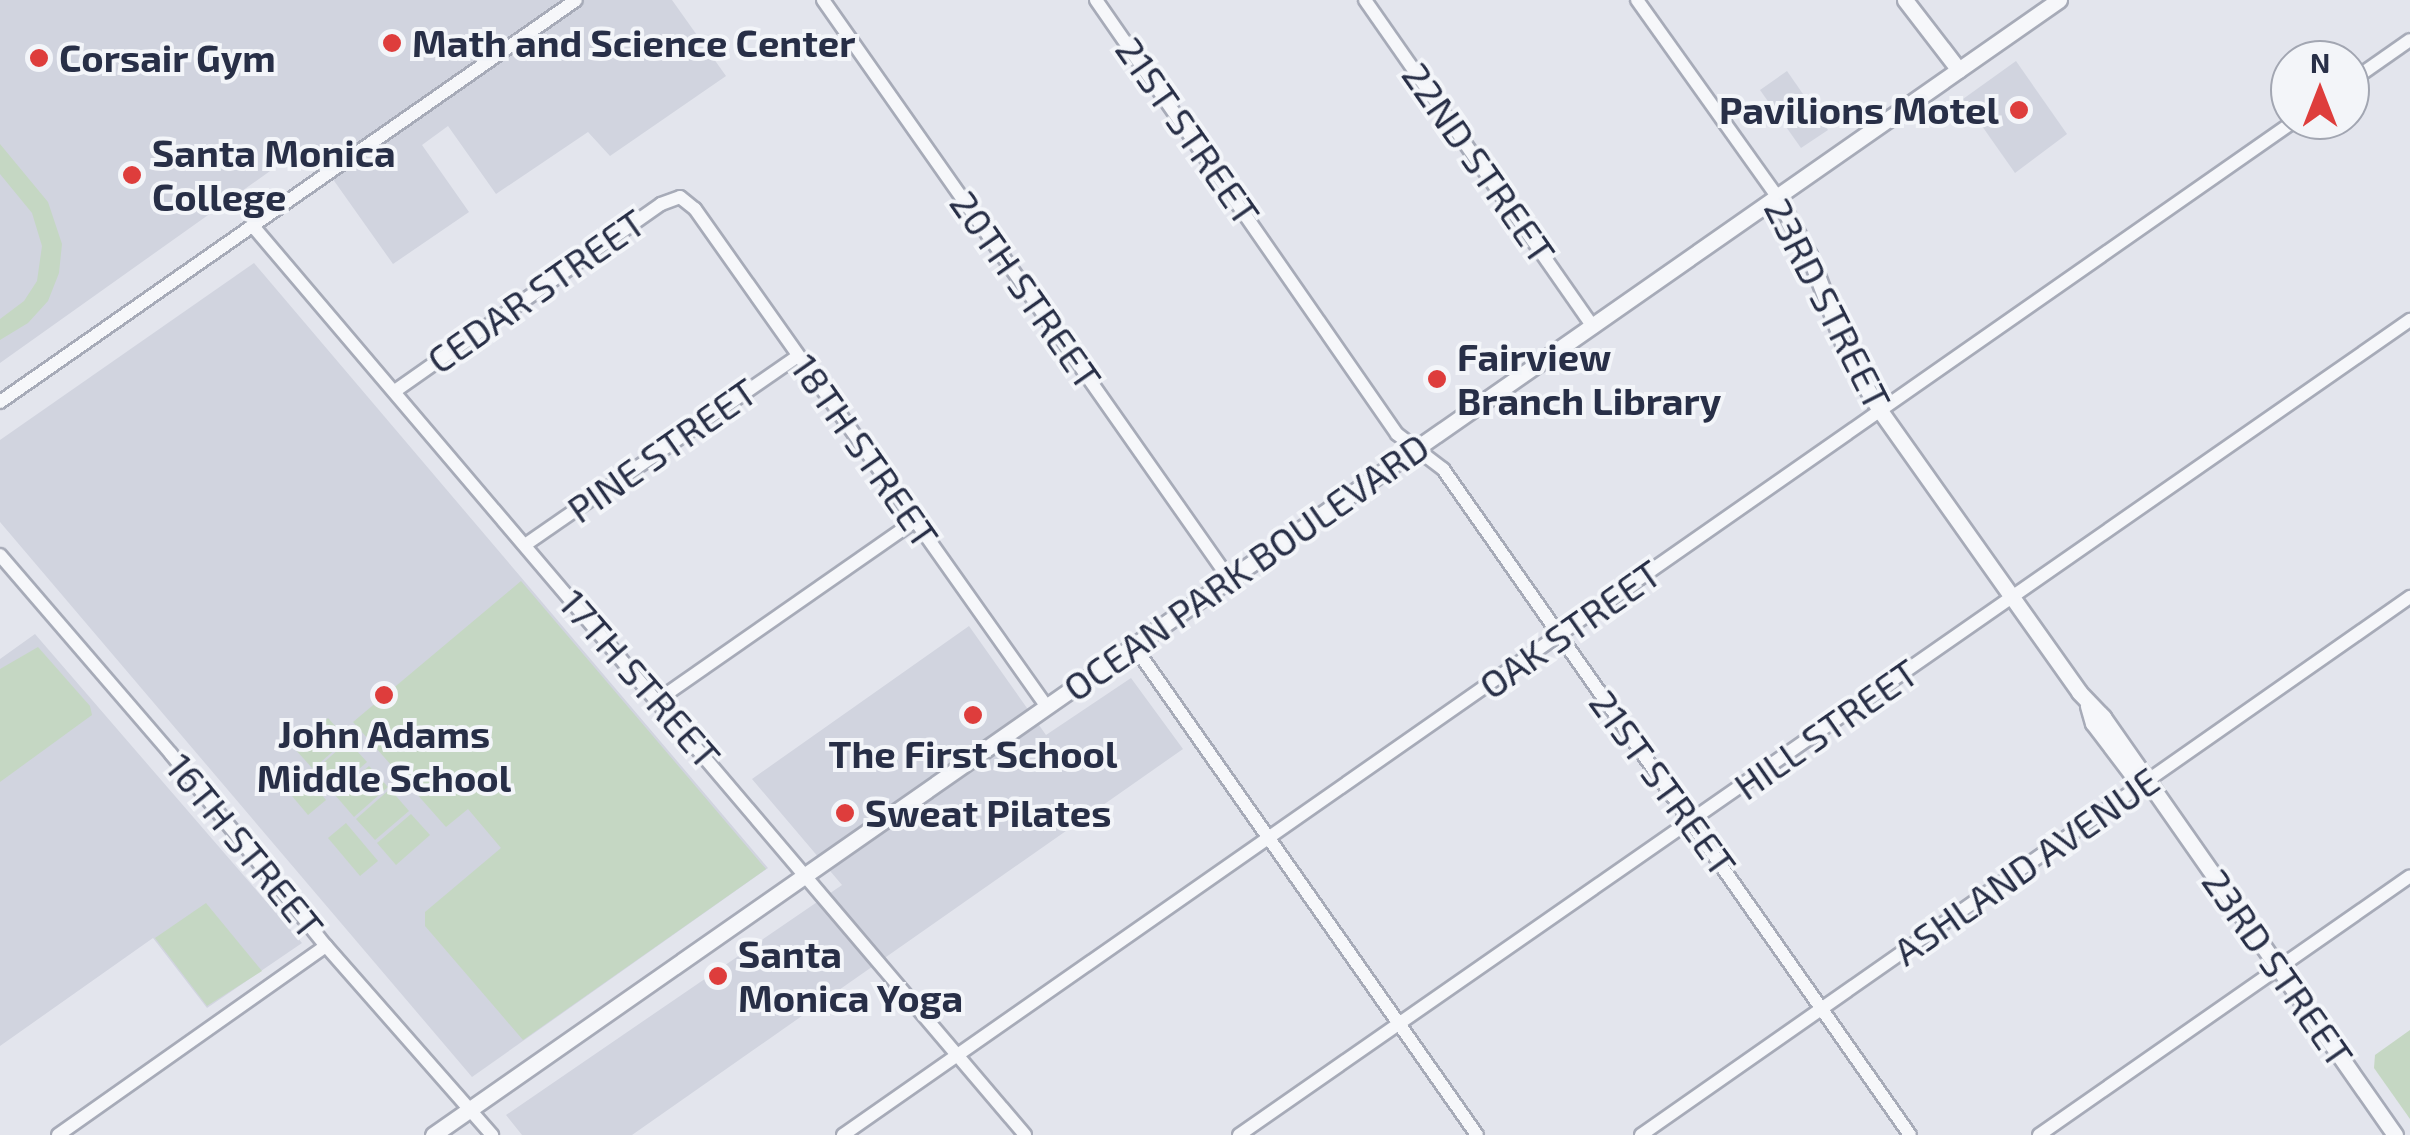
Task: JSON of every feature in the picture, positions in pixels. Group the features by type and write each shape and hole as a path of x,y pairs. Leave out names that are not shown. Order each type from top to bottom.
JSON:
{"street":[{"path":"0,402 576,0"},
{"name":"20TH STREET","path":"824,0 1230,580"},
{"name":"21ST STREET","path":"1096,0 1397,434 1443,469 1910,1135"},
{"name":"22ND STREET","path":"1364,0 1593,327"},
{"name":"23RD STREET","path":"1637,0 1778,198 1810,257 1850,362 1881,412 2088,706 2093,723 2143,784 2384,1135"},
{"path":"1906,0 1959,70"},
{"name":"OCEAN PARK BOULEVARD","path":"433,1135 2059,0"},
{"path":"2370,68 2410,40"},
{"name":"OAK STREET","path":"842,1135 2270,138"},
{"name":"18TH STREET","path":"680,197 696,209 1048,707"},
{"name":"CEDAR STREET","path":"394,391 662,204 680,197"},
{"name":"17TH STREET","path":"252,225 1025,1135"},
{"name":"HILL STREET","path":"1239,1135 2410,320"},
{"name":"PINE STREET","path":"526,545 798,356"},
{"path":"658,700 915,520"},
{"name":"16TH STREET","path":"0,555 171,754 326,946 492,1135"},
{"name":"ASHLAND AVENUE","path":"1641,1135 2410,597"},
{"path":"1134,646 1477,1135"},
{"path":"2039,1135 2410,876"},
{"path":"58,1135 326,946"},
{"name":"23RD STREET","path":"2274,971 2395,1135"}],"shaded area":[{"name":"Santa Monica College","path":"0,0 672,0 726,76 610,156 588,132 496,194 448,126 422,145 469,212 393,264 308,144 0,363"},
{"path":"2016,61 2067,134 2015,173 1963,99"},
{"path":"1787,71 1828,130 1801,148 1760,90"},
{"name":"John Adams Middle School","path":"254,263 768,868 472,1077 0,522 0,440"},
{"path":"969,626 1046,735 1131,678 1183,749 632,1135 522,1135 506,1115 842,885 752,779"},
{"path":"35,634 302,943 207,1008 153,938 0,1046 0,659"}],"green space":[{"path":"0,144 48,202 62,244 59,273 48,301 28,323 0,340 0,319 24,301 37,281 42,246 32,213 0,174"},
{"path":"521,581 766,869 523,1040 425,926 425,912 501,848 468,809 446,827 353,722"},
{"path":"38,647 90,706 92,715 0,782 0,669"},
{"path":"328,718 347,739 313,769 294,748"},
{"path":"348,741 367,762 333,792 314,771"},
{"path":"294,762 326,800 308,815 276,777"},
{"path":"369,766 388,787 354,817 335,795"},
{"path":"390,789 409,811 375,840 356,819"},
{"path":"411,814 430,835 396,865 377,843"},
{"path":"346,823 378,861 360,876 328,838"},
{"path":"206,903 262,971 207,1006 155,938"},
{"path":"2410,1030 2410,1119 2374,1068 2375,1055"}],"place":[{"name":"Math and Science Center","path":"392,43"},
{"name":"Corsair Gym","path":"39,58"},
{"name":"Pavilions Motel","path":"2019,110"},
{"name":"Santa Monica College","path":"132,175"},
{"name":"Fairview Branch Library","path":"1437,379"},
{"name":"John Adams Middle School","path":"384,695"},
{"name":"The First School","path":"973,715"},
{"name":"Sweat Pilates","path":"845,813"},
{"name":"Santa Monica Yoga","path":"718,976"}]}
